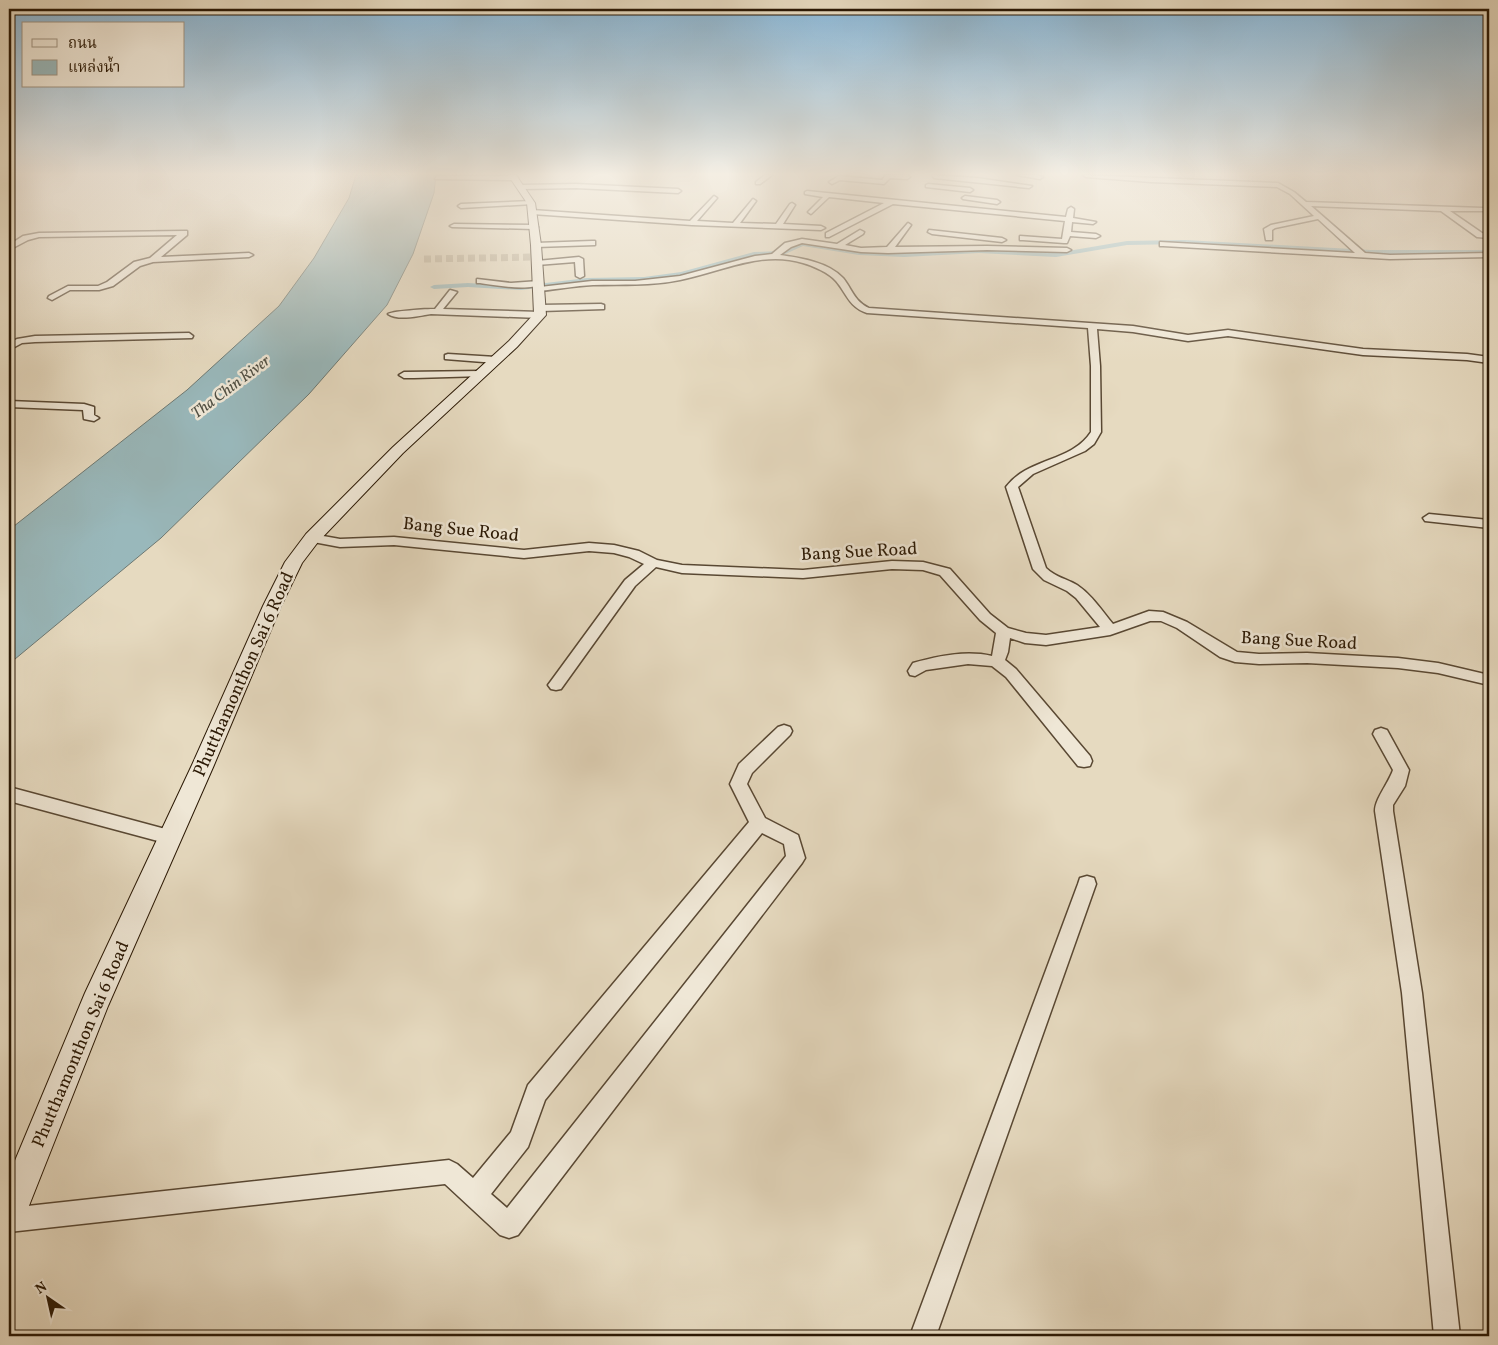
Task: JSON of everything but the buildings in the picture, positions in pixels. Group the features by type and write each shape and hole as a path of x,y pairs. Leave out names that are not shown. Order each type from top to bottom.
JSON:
{"main road":[{"path":"535,238 539,303"},
{"name":"Phutthamonthon Sai 6 Road","path":"9,1214 95,1003 203,766 277,594 294,562 312,538 398,450 496,360 539,303"}],"street":[{"path":"9,248 27,238"},
{"path":"153,260 179,238"},
{"path":"837,247 851,238"},
{"path":"888,251 898,238"},
{"path":"923,247 929,238"},
{"path":"971,245 974,238"},
{"path":"1048,238 1064,241 1065,238"},
{"path":"1342,238 1359,253"},
{"path":"427,318 539,303 592,284 635,283 680,278 776,253 793,242 802,241 861,250 888,251 987,248 1066,250"},
{"path":"536,245 592,243"},
{"path":"576,244 580,276"},
{"path":"1163,244 1359,253 1400,257 1489,255"},
{"path":"776,253 805,261 832,273 840,280 854,301 867,310 1092,326 1156,332 1188,338 1228,333 1363,352 1467,357 1489,360"},
{"path":"52,298 66,288 105,286 137,264 153,260 249,255"},
{"path":"537,263 578,260"},
{"path":"480,281 511,285 539,303"},
{"path":"437,311 454,292"},
{"path":"392,314 415,314 539,303 601,308"},
{"path":"1092,326 1096,393 1096,432 1094,438 1091,442 1077,450 1020,478 1012,487 1040,570 1052,581 1075,589 1110,630"},
{"path":"9,348 17,342 34,339 189,336"},
{"path":"448,358 496,360"},
{"path":"404,375 430,377 459,373 481,374"},
{"path":"9,404 84,407 90,409 88,417 94,418"},
{"path":"1429,518 1489,524"},
{"name":"Bang Sue Road","path":"312,538 340,543 394,541 524,554 589,547 624,552 653,564 682,570 803,574 892,565 930,567 945,572 970,602 1003,633 1025,638 1046,640 1110,630 1149,616 1162,617 1182,625 1224,653 1235,657 1398,663 1438,668 1489,680"},
{"path":"556,685 630,583 653,564"},
{"path":"1003,633 999,657 1084,761"},
{"path":"915,672 918,667 925,664 999,657"},
{"path":"9,1220 449,1172 509,1226 796,858 792,840 759,823 738,784 745,769 784,731"},
{"path":"1381,734 1401,770 1396,786 1384,804 1384,812 1412,993 1447,1336"},
{"path":"9,794 169,837"},
{"path":"475,1196 520,1139 536,1093 759,823"},
{"path":"923,1336 1087,884"}],"water":[{"name":"Tha Chin River","path":"326,238 419,238 413,254 387,305 309,394 161,538 9,664 9,530 187,390 279,306 314,258"}],"waterway":[{"path":"434,287 468,285 521,288 587,280 644,279 682,274 754,254 783,253 802,244 859,253 904,255 979,251 1056,255 1127,243 1184,242 1371,252 1489,252"}],"tunnel":[{"path":"424,259 537,257"}]}
